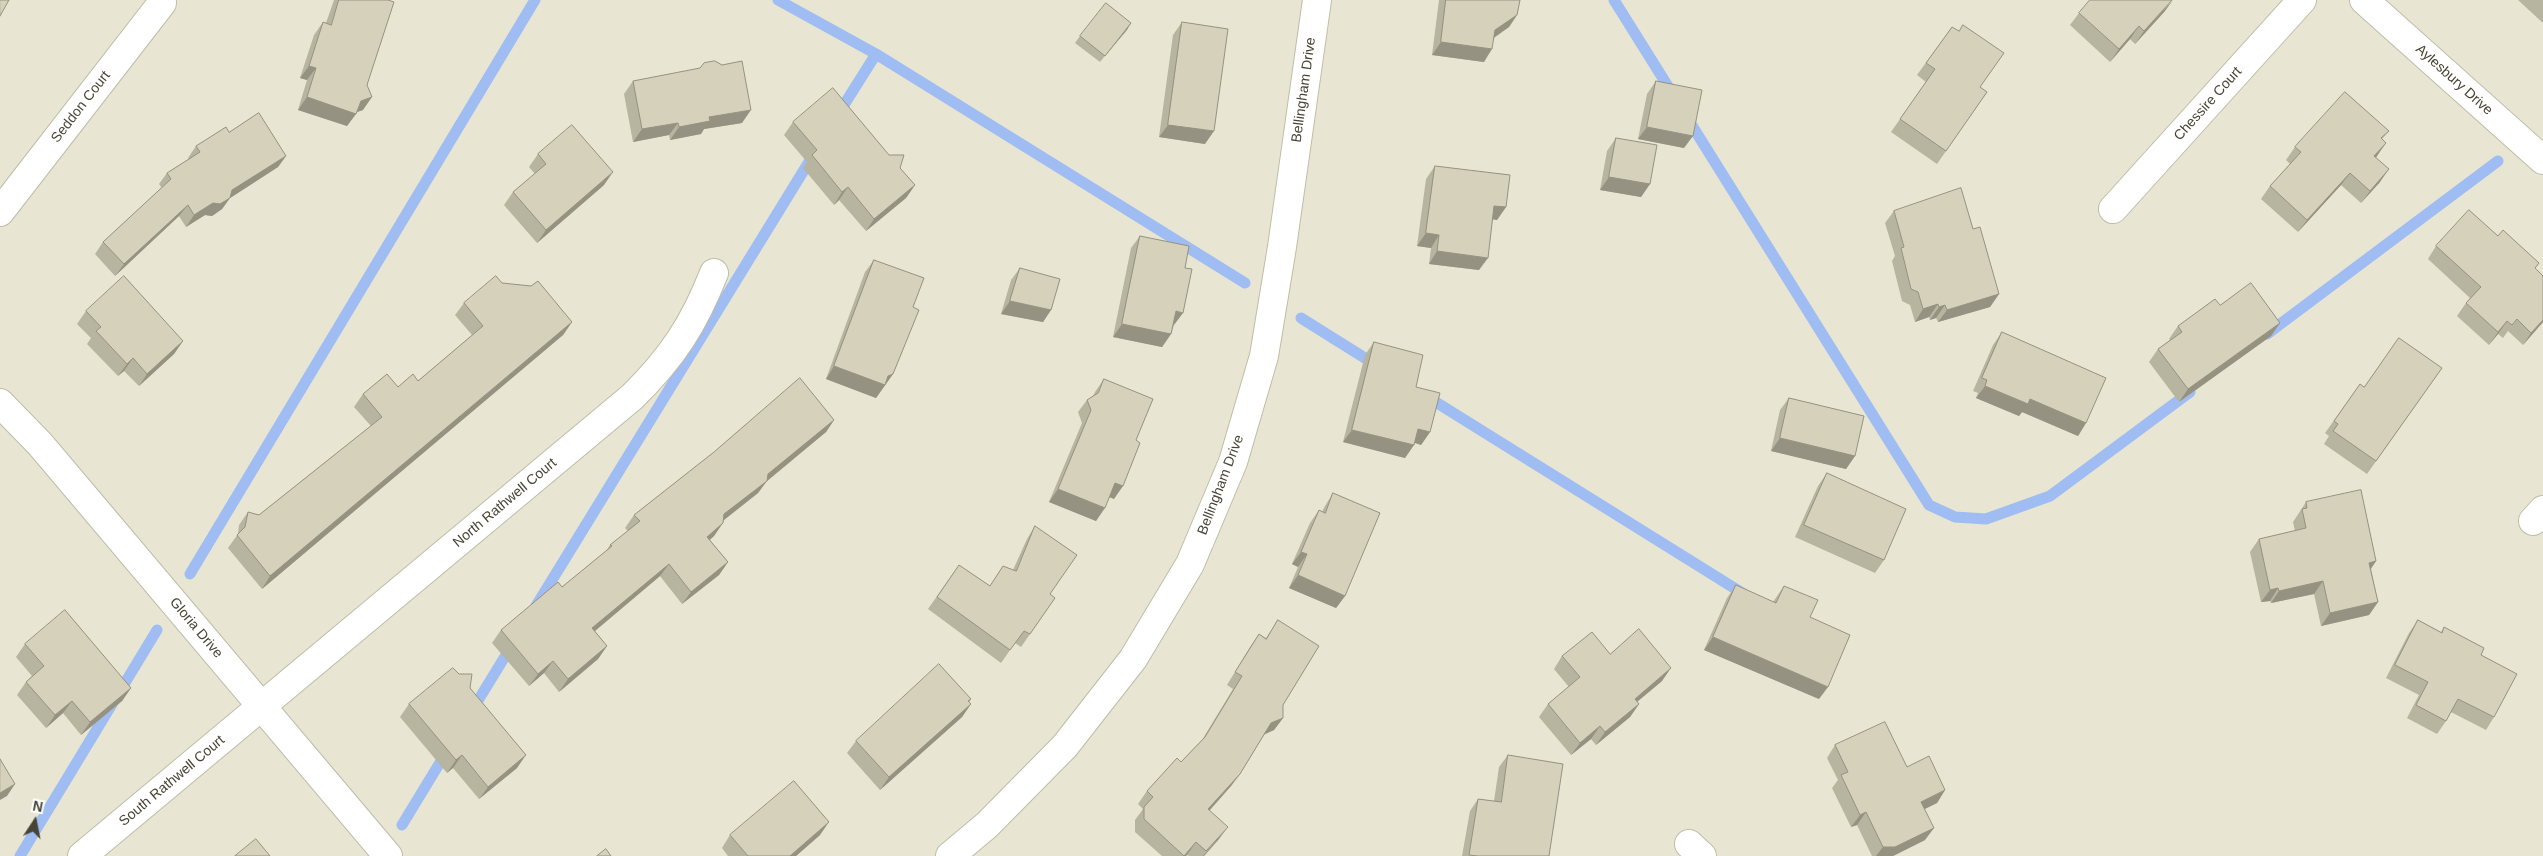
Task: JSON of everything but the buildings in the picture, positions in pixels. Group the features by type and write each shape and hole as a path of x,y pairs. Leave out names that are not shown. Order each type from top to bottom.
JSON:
{"street":[{"name":"Bellingham Drive","path":"950,856 987,825 1065,746 1133,659 1190,564 1208,522 1233,462 1264,356 1282,247 1316,0"},
{"name":"Chessire Court","path":"2114,209 2302,0"},
{"name":"Aylesbury Drive","path":"2364,0 2543,160"},
{"name":"Seddon Court","path":"0,212 162,3"},
{"name":"North Rathwell Court","path":"262,707 632,397 655,375 687,331 699,310 714,273"},
{"name":"Gloria Drive","path":"0,403 40,444 388,856"},
{"name":"South Rathwell Court","path":"82,856 262,707"}],"shaded area":[{"path":"0,0 2543,0 2543,856 0,856"}],"waterway":[{"path":"190,574 535,0"},
{"path":"778,0 876,54 1245,283"},
{"path":"1614,0 1674,96"},
{"path":"837,116 876,54"},
{"path":"1686,116 1929,505 1955,517 1986,519 2050,496 2190,392"},
{"path":"536,606 812,157"},
{"path":"2267,334 2498,161"},
{"path":"1301,318 1376,365"},
{"path":"1426,396 1747,596"},
{"path":"20,856 157,630"},
{"path":"471,712 512,645"},
{"path":"402,825 447,751"}]}
